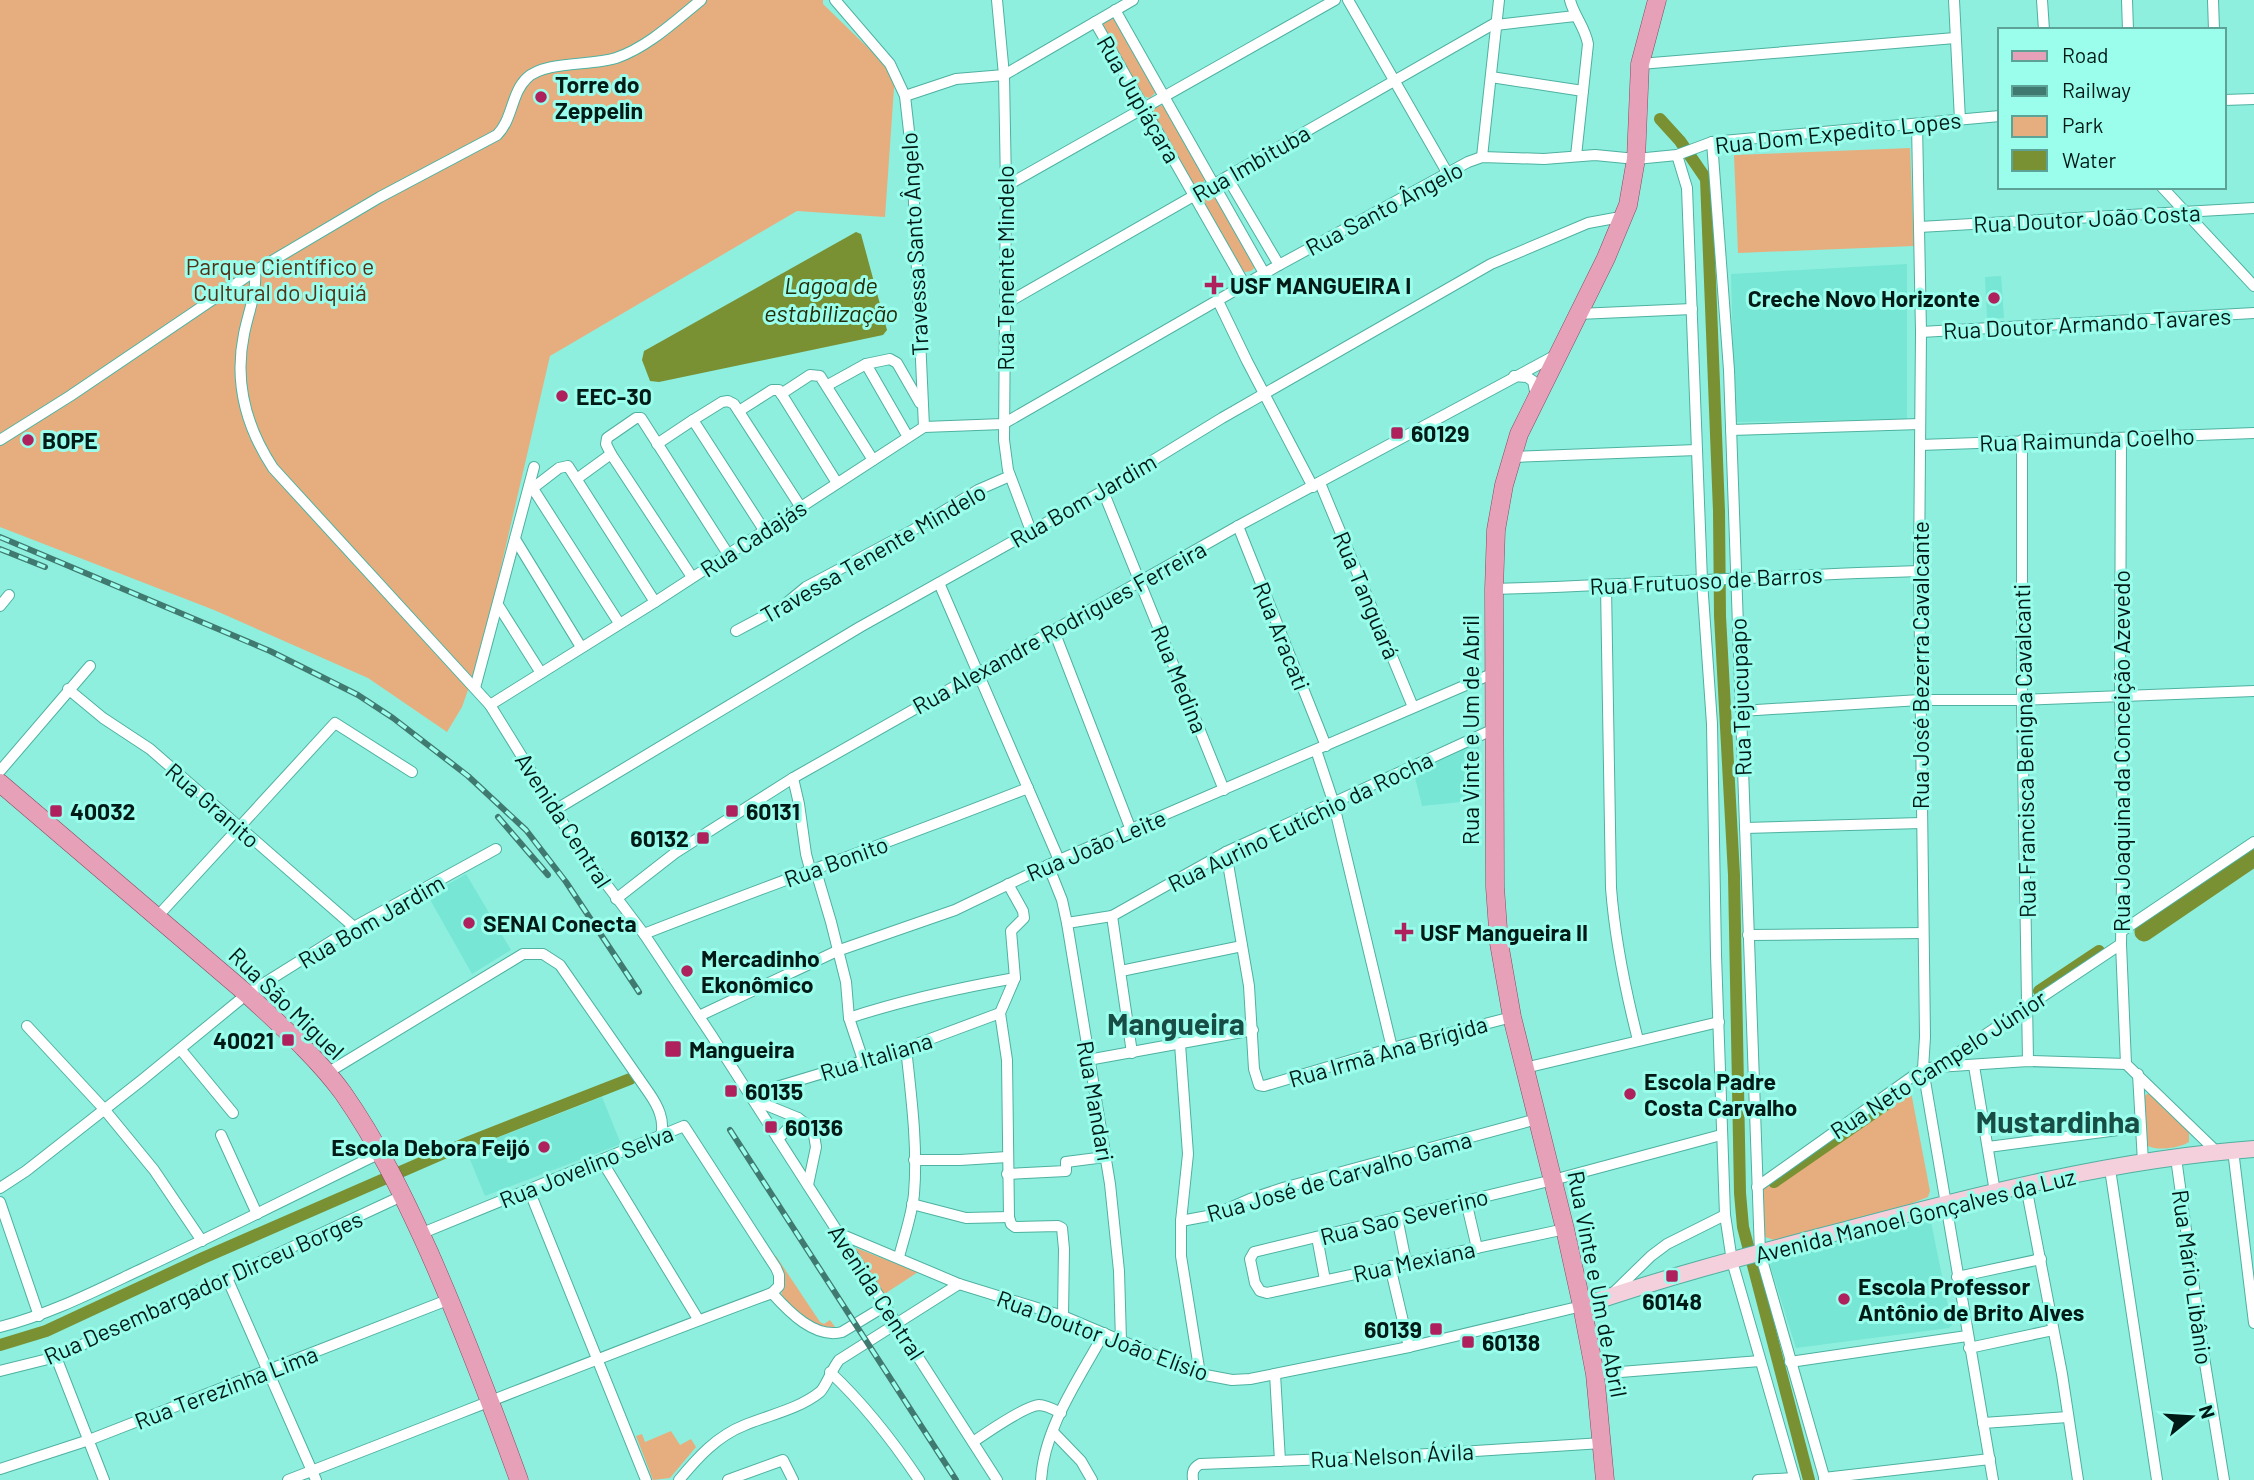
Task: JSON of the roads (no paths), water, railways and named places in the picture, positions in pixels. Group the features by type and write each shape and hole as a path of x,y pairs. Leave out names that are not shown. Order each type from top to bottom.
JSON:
{"main road":[{"name":"Rua Vinte e Um de Abril","path":"1605,1480 1595,1374 1582,1306 1512,1017 1496,912 1496,530 1512,457 1536,397 1623,220 1633,184 1636,159 1640,64 1657,0"},
{"name":"Rua São Miguel","path":"0,783 247,994 327,1073 343,1093 404,1195 450,1299 519,1480"},
{"name":"Avenida Manoel Gonçalves da Luz","path":"1582,1306 1758,1253 1945,1203 2143,1162 2254,1149"}],"street":[{"path":"0,440 255,271 380,197 497,135 509,121 523,83 534,73 555,66 594,63 617,57 635,49 670,26 701,0"},
{"name":"Travessa Santo Ângelo","path":"835,0 890,64 905,96 912,158 924,427"},
{"name":"Rua Tenente Mindelo","path":"997,0 1004,75 1006,186 1003,424 1010,477 1031,531"},
{"path":"905,96 956,79 1004,75 1133,0"},
{"path":"1006,186 1335,0"},
{"path":"1348,0 1448,174"},
{"path":"1482,157 1499,0"},
{"path":"1570,0 1588,44 1576,156"},
{"path":"1954,0 1960,120"},
{"path":"2042,0 2044,28"},
{"path":"2127,0 2128,28"},
{"path":"2213,0 2214,28"},
{"name":"Rua Jupiáçara","path":"1115,10 1264,273"},
{"path":"1497,24 1575,16"},
{"name":"Rua Jupiáçara","path":"1095,22 1245,285"},
{"name":"Rua Imbituba","path":"1005,304 1394,80 1497,24"},
{"path":"1640,64 1955,38"},
{"path":"1491,77 1583,91"},
{"path":"2226,100 2254,99"},
{"name":"Rua Dom Expedito Lopes","path":"1636,159 1680,154 1712,142 1998,117"},
{"name":"Rua José Bezerra Cavalcante","path":"1917,124 1921,823 1925,1037 1923,1069 1993,1480"},
{"name":"Rua Tejucupapo","path":"1712,142 1729,370 1732,578 1741,710 1755,1089 1758,1253 1824,1479"},
{"name":"Rua Tejucupapo","path":"1680,154 1686,188 1697,450 1706,581 1725,1214 1760,1361 1794,1479"},
{"name":"Rua Santo Ângelo","path":"924,427 1003,424 1264,273 1482,157 1544,159 1595,155 1636,159"},
{"path":"1227,177 1279,265"},
{"path":"2164,189 2254,286"},
{"name":"Rua Doutor João Costa","path":"1919,227 2254,208"},
{"name":"Rua Bom Jardim","path":"555,810 848,634 1103,491 1264,394 1491,264 1588,223 1615,218 1623,220"},
{"name":"Avenida Central","path":"255,271 253,299 244,335 241,380 246,413 262,451 273,468 490,705 555,810 699,1016 997,1480"},
{"name":"Rua Tanguará","path":"1218,300 1264,394 1316,485 1413,707"},
{"path":"1578,314 1692,309"},
{"name":"Rua Doutor Armando Tavares","path":"1920,332 2254,313"},
{"name":"Rua Alexandre Rodrigues Ferreira","path":"616,899 675,853 793,778 1238,526 1559,352"},
{"path":"828,385 866,364 885,359 894,360 922,407"},
{"path":"866,364 908,437"},
{"path":"739,411 813,374 820,376 873,460"},
{"path":"1514,376 1527,377 1533,381 1536,397"},
{"path":"779,391 837,483"},
{"path":"657,444 725,401 734,404 800,506"},
{"path":"692,577 606,443 607,438 636,418 643,420 728,554"},
{"path":"693,421 764,530"},
{"path":"1731,430 1920,424"},
{"name":"Rua Cadajás","path":"490,705 655,602 924,427"},
{"name":"Rua Raimunda Coelho","path":"1920,445 2254,433"},
{"name":"Rua Joaquina da Conceição Azevedo","path":"2121,439 2121,944 2126,1064"},
{"name":"Rua Francisca Benigna Cavalcanti","path":"2022,440 2022,700 2028,1062"},
{"path":"1512,457 1697,450"},
{"path":"578,478 611,454"},
{"path":"532,486 562,466 568,466 655,602"},
{"path":"475,688 532,486 534,467"},
{"name":"Travessa Tenente Mindelo","path":"736,631 783,606 806,587 914,530 978,490 1010,477"},
{"path":"532,486 620,623"},
{"name":"Rua Medina","path":"1103,491 1224,790"},
{"name":"Rua Aracati","path":"1238,526 1321,748 1392,1048"},
{"path":"515,539 581,647"},
{"name":"Rua Frutuoso de Barros","path":"1494,589 1919,571"},
{"name":"Rua Mandari","path":"939,583 1028,788 1053,862 1067,923 1105,1157 1119,1271 1121,1341"},
{"path":"1606,586 1614,930 1618,961 1638,1040"},
{"path":"0,606 9,595"},
{"path":"498,605 541,673"},
{"path":"1054,631 1131,830"},
{"path":"0,771 90,666"},
{"name":"Rua João Leite","path":"699,1016 837,951 955,910 1053,862 1494,673"},
{"name":"Rua Granito","path":"68,690 103,719 150,749 354,928"},
{"path":"1741,710 1920,700 2022,700 2254,691"},
{"path":"156,918 335,723 412,772"},
{"name":"Rua Aurino Eutíchio da Rocha","path":"1067,923 1112,916 1226,852 1494,729"},
{"path":"793,778 799,804 802,840 810,869 818,878 822,890 846,982 849,1018 863,1060"},
{"name":"Rua Bonito","path":"644,934 1028,788"},
{"path":"1745,828 1921,823"},
{"path":"2122,931 2254,842"},
{"name":"Rua Bom Jardim","path":"0,1188 26,1171 181,1050 247,994 354,928 496,849"},
{"path":"1088,1060 1253,1030 1226,852"},
{"path":"1008,884 1024,915 1023,921 1011,931 1015,978 1000,1013 1007,1060 1007,1174 1010,1219 1016,1227 1061,1226 1064,1249 1063,1316"},
{"path":"1112,916 1132,1052"},
{"path":"1748,935 1923,933"},
{"name":"Rua Neto Campelo Júnior","path":"1757,1187 1923,1069 1937,1067 2121,944"},
{"path":"1121,971 1242,946"},
{"path":"327,1073 523,954 543,954 560,965 656,1104 662,1121 661,1136"},
{"path":"849,1018 958,989 1015,978"},
{"name":"Rua Italiana","path":"752,1098 906,1048 1000,1013"},
{"name":"Rua Irmã Ana Brígida","path":"1253,1030 1255,1076 1259,1086 1264,1086 1392,1048 1512,1017"},
{"path":"1525,1068 1719,1022"},
{"path":"27,1026 104,1109 154,1170 202,1241"},
{"path":"1180,1044 1188,1154 1181,1221 1181,1256 1200,1374"},
{"path":"899,1257 912,1204 914,1160 906,1048"},
{"path":"181,1050 233,1113"},
{"path":"1937,1067 2028,1062 2126,1064 2225,1151 2254,1324"},
{"path":"1974,1066 1995,1192"},
{"path":"2138,1074 2143,1162"},
{"path":"752,1098 798,1118 813,1129 817,1139 808,1185"},
{"path":"778,1139 798,1118"},
{"name":"Rua José de Carvalho Gama","path":"1181,1221 1213,1215 1274,1191 1538,1119"},
{"name":"Rua Jovelino Selva","path":"421,1234 684,1126 776,1268 779,1286 772,1293"},
{"path":"1988,1147 2141,1126"},
{"name":"Rua Desembargador Dirceu Borges","path":"221,1135 257,1214"},
{"name":"Rua Sao Severino","path":"1262,1293 1255,1283 1250,1259 1254,1252 1553,1180 1721,1135"},
{"name":"Rua Desembargador Dirceu Borges","path":"0,1327 39,1316 202,1241 380,1153"},
{"path":"914,1160 1007,1157"},
{"path":"1007,1174 1066,1171 1066,1162 1105,1157"},
{"name":"Rua Mário Libânio","path":"2176,1158 2224,1480"},
{"path":"602,1161 698,1319"},
{"path":"2110,1169 2157,1480"},
{"path":"2026,1186 2078,1480"},
{"path":"529,1190 646,1480"},
{"name":"Rua Desembargador Dirceu Borges","path":"0,1371 56,1357 404,1195"},
{"path":"1466,1201 1477,1248"},
{"path":"0,1202 39,1316"},
{"path":"912,1204 966,1218 1010,1219"},
{"path":"1609,1297 1651,1255 1725,1214"},
{"path":"1397,1217 1406,1262"},
{"name":"Rua Mexiana","path":"1262,1293 1565,1229"},
{"name":"Rua Doutor João Elísio","path":"838,1233 959,1283 1063,1316 1200,1374 1232,1380 1409,1347 1582,1306"},
{"path":"1317,1237 1325,1280"},
{"path":"1957,1277 2041,1259"},
{"path":"1390,1266 1409,1347"},
{"path":"227,1278 314,1475"},
{"path":"679,1480 706,1448 721,1437 742,1426 791,1408 819,1393 824,1388 830,1372 850,1353 959,1283"},
{"path":"288,1480 314,1475 698,1319 772,1293 796,1317 811,1326 835,1334 885,1306"},
{"name":"Rua Terezinha Lima","path":"0,1469 89,1440 450,1299"},
{"path":"1969,1348 2053,1330"},
{"path":"1041,1480 1045,1453 1061,1413 1104,1333"},
{"path":"1790,1362 1967,1336"},
{"path":"56,1357 104,1480"},
{"path":"1595,1374 1760,1361"},
{"path":"830,1372 854,1394 875,1419 919,1480"},
{"path":"1275,1374 1280,1461"},
{"path":"973,1442 1034,1406 1041,1405 1061,1413"},
{"path":"1983,1423 2068,1417"},
{"path":"1053,1432 1081,1461 1092,1480"},
{"name":"Rua Nelson Ávila","path":"1193,1480 1192,1472 1200,1465 1602,1443"},
{"path":"1824,1479 1990,1459"},
{"path":"728,1480 783,1460 793,1480"},
{"path":"1758,1480 1794,1479"}],"water":[{"name":"Lagoa de estabilização","path":"856,232 861,234 887,330 883,335 659,382 650,381 642,360 644,351"}],"waterway":[{"path":"1660,119 1680,141 1706,179 1719,511 1720,616 1734,875 1740,1193 1743,1227 1809,1480"},
{"path":"2144,932 2254,857"},
{"path":"2039,991 2099,951"},
{"path":"0,1345 46,1331 203,1258 469,1142 630,1079"},
{"path":"1774,1182 1888,1103"}],"railway":[{"path":"0,537 270,651 358,695 393,718 468,776 526,830 566,882 639,992"},
{"path":"0,549 45,567"},
{"path":"498,817 548,875"},
{"path":"730,1130 956,1480"}],"place":[{"name":"Torre do Zeppelin","path":"541,97"},
{"name":"USF MANGUEIRA I","path":"1214,285"},
{"name":"Creche Novo Horizonte","path":"1994,298"},
{"name":"EEC-30","path":"562,396"},
{"name":"60129","path":"1397,433"},
{"name":"BOPE","path":"28,440"},
{"name":"40032","path":"56,811"},
{"name":"60131","path":"732,811"},
{"name":"60132","path":"703,838"},
{"name":"SENAI Conecta","path":"469,923"},
{"name":"USF Mangueira II","path":"1404,932"},
{"name":"Mercadinho Ekonômico","path":"687,971"},
{"name":"40021","path":"288,1040"},
{"name":"Mangueira","path":"673,1049"},
{"name":"60135","path":"731,1091"},
{"name":"Escola Padre Costa Carvalho","path":"1630,1094"},
{"name":"60136","path":"771,1127"},
{"name":"Escola Debora Feijó","path":"544,1147"},
{"name":"60148","path":"1672,1276"},
{"name":"Escola Professor Antônio de Brito Alves","path":"1844,1299"},
{"name":"60139","path":"1436,1329"},
{"name":"60138","path":"1468,1342"}],"district":[{"name":"Mangueira","path":"1176,1023"},
{"name":"Mustardinha","path":"2058,1121"}],"park label":[{"name":"Parque Científico e Cultural do Jiquiá","path":"280,279"}]}
